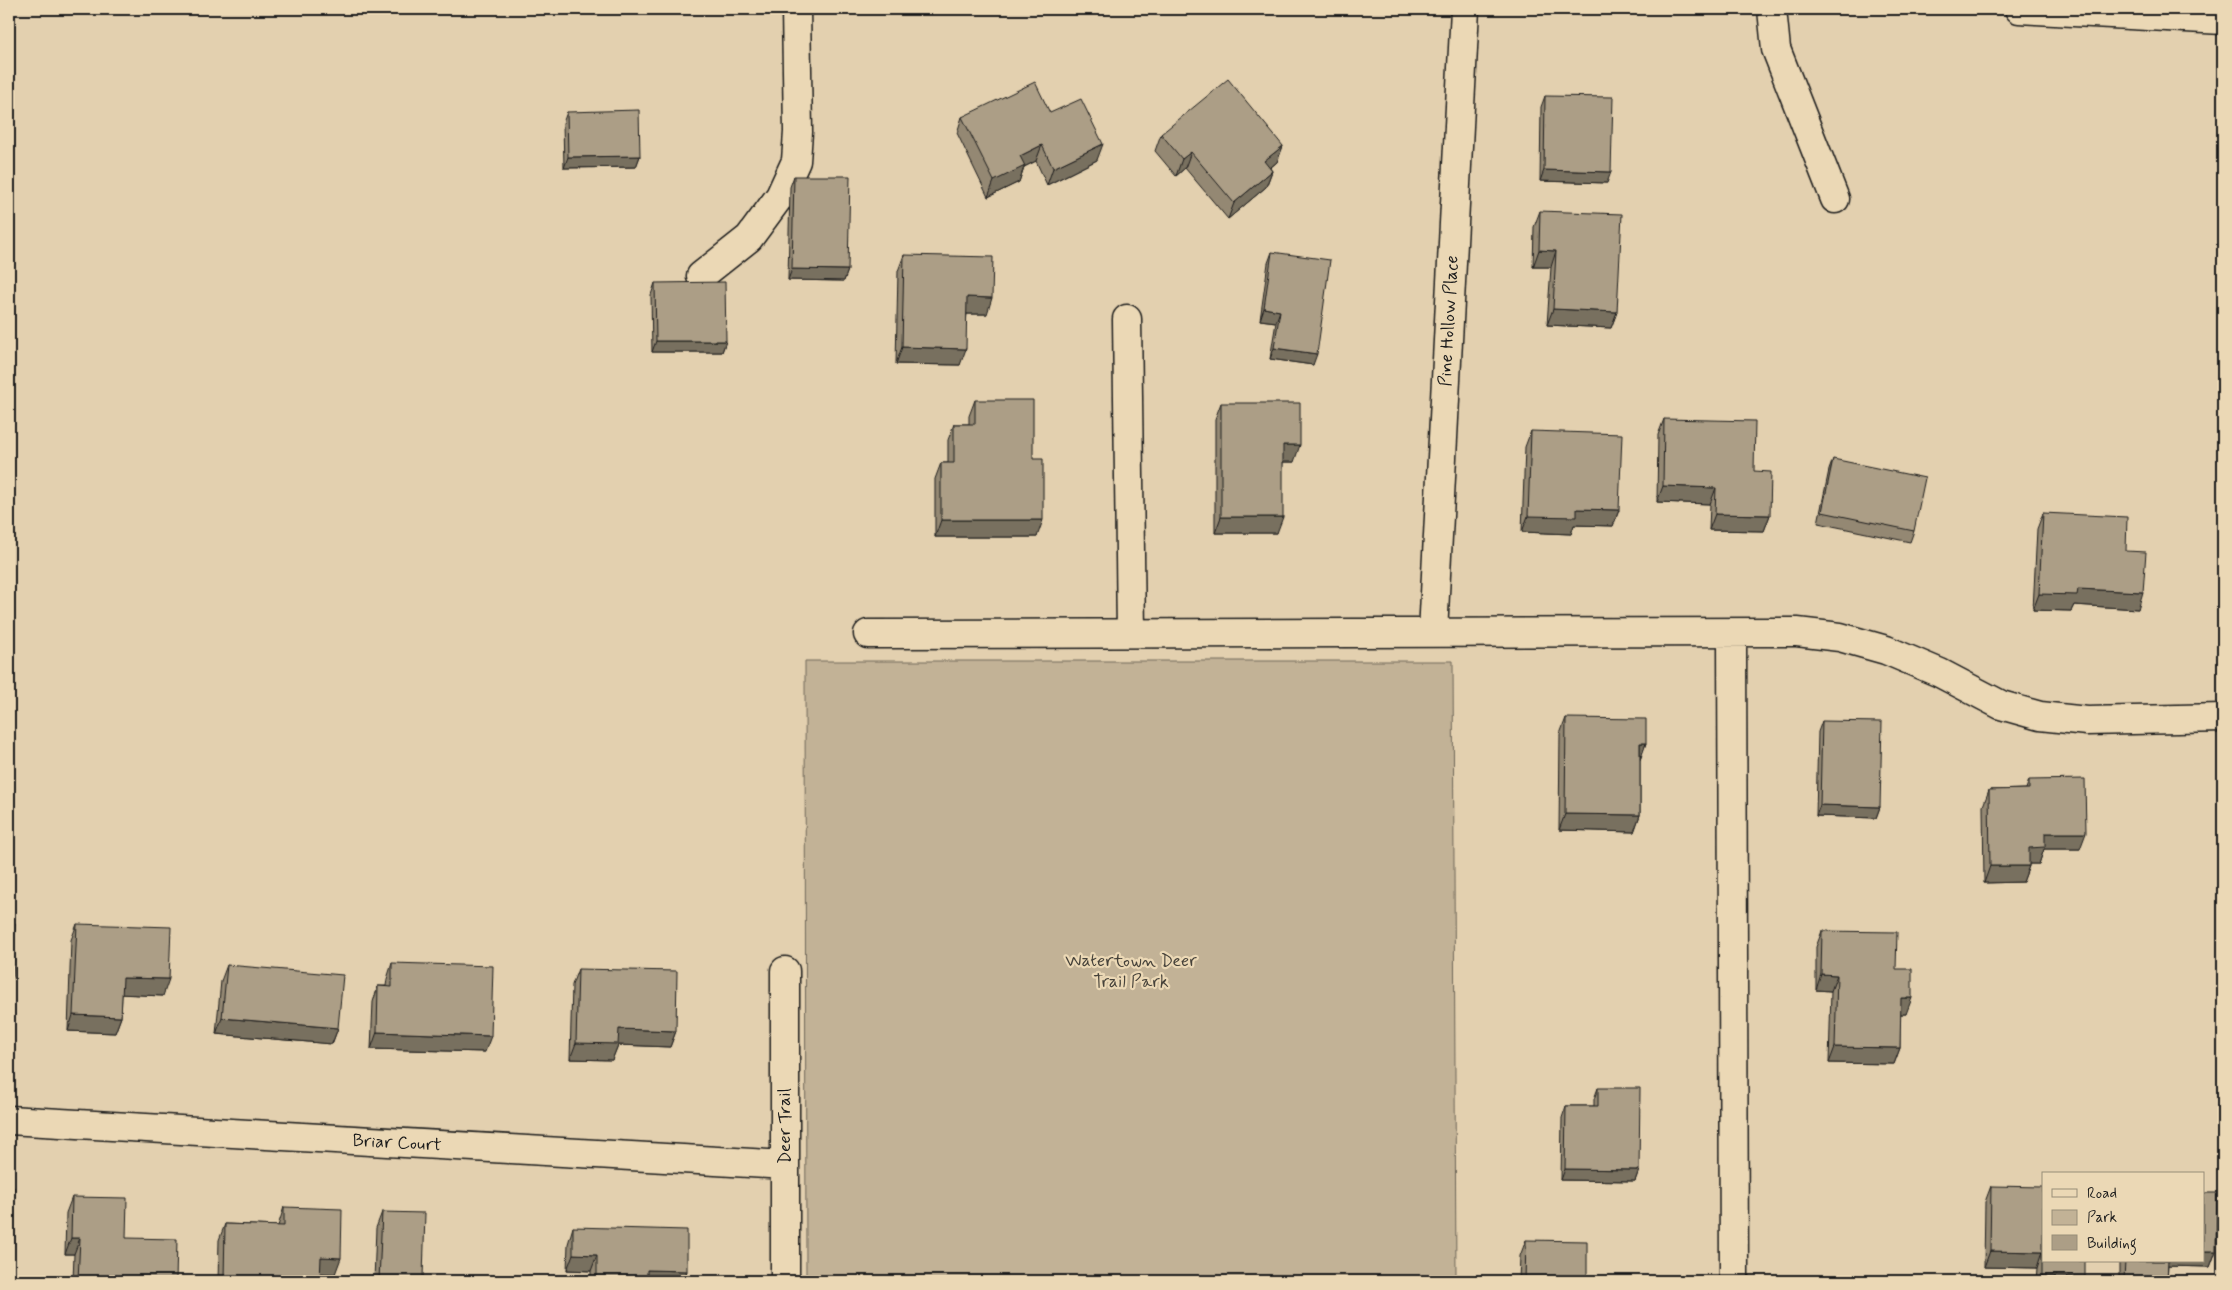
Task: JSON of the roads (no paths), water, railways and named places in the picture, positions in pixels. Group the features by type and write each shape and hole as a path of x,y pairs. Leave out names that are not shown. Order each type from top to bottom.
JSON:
{"street":[{"path":"701,276 749,238 780,196 796,161 798,132 796,9"},
{"name":"Pine Hollow Place","path":"1433,633 1465,9"},
{"path":"1772,9 1776,49 1835,199"},
{"path":"2031,9 2223,20"},
{"path":"1127,320 1132,633"},
{"path":"868,634 1797,632 1840,637 1886,650 1940,673 2001,705 2040,716 2087,721 2223,718"},
{"path":"1732,633 1734,1281"},
{"name":"Deer Trail","path":"785,971 785,1281"},
{"name":"Briar Court","path":"9,1120 785,1165"}],"park label":[{"name":"Watertown Deer Trail Park","path":"1131,971"}]}
